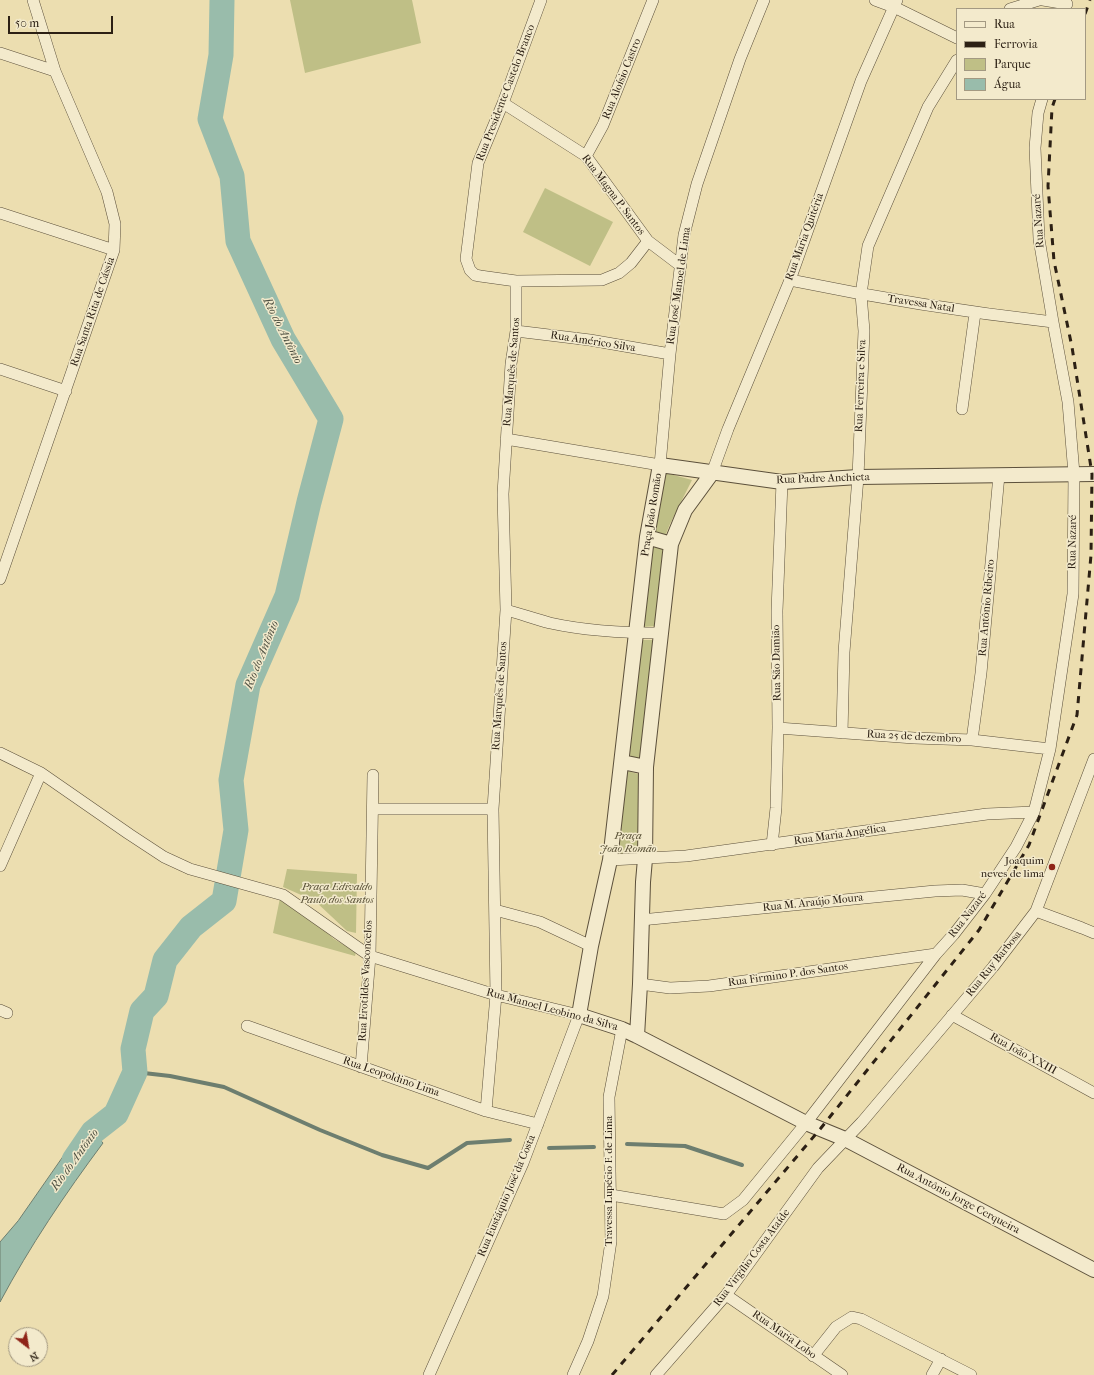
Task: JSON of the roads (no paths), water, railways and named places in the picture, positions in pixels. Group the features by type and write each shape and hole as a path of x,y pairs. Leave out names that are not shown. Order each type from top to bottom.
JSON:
{"street":[{"name":"Rua Santa Rita de Cássia","path":"0,579 114,250 115,224 107,192 55,71 33,0"},
{"name":"Rua Presidente Castelo Branco","path":"516,281 475,275 470,270 466,259 478,163 503,103 541,0"},
{"name":"Rua Aloísio Castro","path":"586,156 603,125 653,0"},
{"name":"Rua José Manoel de Lima","path":"660,465 670,354 684,235 698,184 740,59 764,0"},
{"path":"875,0 895,3 956,37"},
{"path":"1011,8 1018,0"},
{"path":"1013,8 1039,0"},
{"path":"1042,0 1067,4"},
{"name":"Rua Maria Quitéria","path":"712,472 728,429 790,280 861,81 895,3"},
{"path":"0,53 55,71"},
{"name":"Rua Ferreira e Silva","path":"842,733 844,652 858,477 864,331 861,294 868,246 928,107 956,62"},
{"name":"Rua Nazaré","path":"611,1195 724,1214 743,1200 806,1122 936,954 954,934 985,894 1016,847 1034,812 1050,749 1072,594 1074,474 1068,402 1053,322 1040,239 1035,148 1038,113 1042,100"},
{"name":"Rua Magna P. Santos","path":"503,103 586,156 648,241 680,266"},
{"path":"0,213 114,250"},
{"path":"516,281 602,280 619,273 631,262 648,241"},
{"name":"Travessa Natal","path":"790,280 861,294 975,313 1053,322"},
{"name":"Rua Marquês de Santos","path":"486,1111 496,995 493,809 506,610 503,494 511,364 516,330 516,281"},
{"path":"962,409 975,313"},
{"name":"Rua Américo Silva","path":"516,330 590,340 670,354"},
{"path":"0,368 66,391"},
{"name":"Rua Padre Anchieta","path":"506,439 660,465 782,482 858,477 1094,474"},
{"name":"Praça João Romão","path":"579,1015 591,946 610,860 647,537 660,465"},
{"name":"Praça João Romão","path":"637,1036 640,984 641,920 645,858 646,767 671,544 685,510 712,472"},
{"name":"Rua Antônio Ribeiro","path":"972,740 981,674 999,475"},
{"name":"Rua São Damião","path":"772,845 776,808 778,728 777,611 782,482"},
{"path":"647,537 671,544"},
{"path":"506,610 551,623 583,628 636,633 662,633"},
{"name":"Rua 25 de dezembro","path":"778,728 972,740 1050,749"},
{"name":"Rua Manoel Leobino da Silva","path":"0,753 41,773 128,834 164,857 190,869 283,895 370,956 496,995 579,1015 622,1029 806,1122 822,1128"},
{"name":"Rua Ruy Barbosa","path":"846,1139 993,967 1036,911 1094,759"},
{"path":"622,762 646,767"},
{"path":"0,866 41,773"},
{"name":"Rua Erotildes Vasconcelos","path":"361,1067 370,956 373,775"},
{"path":"373,809 493,809"},
{"name":"Rua Maria Angélica","path":"610,860 686,856 987,814 1034,812"},
{"name":"Rua M. Araújo Moura","path":"641,920 935,891 962,890 985,894"},
{"path":"495,910 540,922 591,946"},
{"path":"1036,911 1094,933"},
{"name":"Rua Firmino P. dos Santos","path":"640,984 670,988 709,986 936,954"},
{"name":"Rua Eustáquio José da Costa","path":"429,1375 523,1163 579,1015"},
{"name":"Rua João XXIII","path":"952,1015 1094,1093"},
{"name":"Rua Leopoldino Lima","path":"247,1026 486,1111 538,1124"},
{"name":"Travessa Lupécio F. de Lima","path":"573,1375 588,1341 603,1296 610,1241 611,1195 609,1097 622,1029"},
{"name":"Rua Antônio Jorge Cerqueira","path":"822,1128 846,1139 1094,1270"},
{"name":"Rua Virgílio Costa Ataíde","path":"656,1375 726,1295 818,1168 846,1139"},
{"name":"Rua Maria Lobo","path":"726,1295 842,1375"},
{"path":"813,1356 836,1327 852,1317 861,1319 971,1375"},
{"path":"932,1375 941,1359"}],"water":[{"name":"Rio do Antônio","path":"84,1127 93,1132 103,1143 48,1221 0,1302 0,1242 18,1221"}],"waterway":[{"name":"Rio do Antônio","path":"74,1160 93,1132 116,1114 135,1072 133,1049 142,1011 156,996 165,960 191,927 224,901 236,830 231,780 248,685 287,596 309,502 331,419 283,339 238,241 232,176 210,119 221,55 222,0"},
{"path":"135,1072 170,1076 224,1087 320,1130 382,1155 428,1168 467,1143 510,1140"},
{"path":"627,1144 685,1146 742,1165"},
{"path":"549,1148 594,1147"}],"railway":[{"path":"1086,11 1090,0"},
{"path":"612,1375 821,1128 979,930 1029,845 1077,715 1091,555 1092,474 1072,347 1054,261 1048,186 1052,108 1055,100"}],"place":[{"name":"Joaquim neves de lima","path":"1052,867"}],"park label":[{"name":"Praça Edivaldo Paulo dos Santos","path":"337,893"}]}
